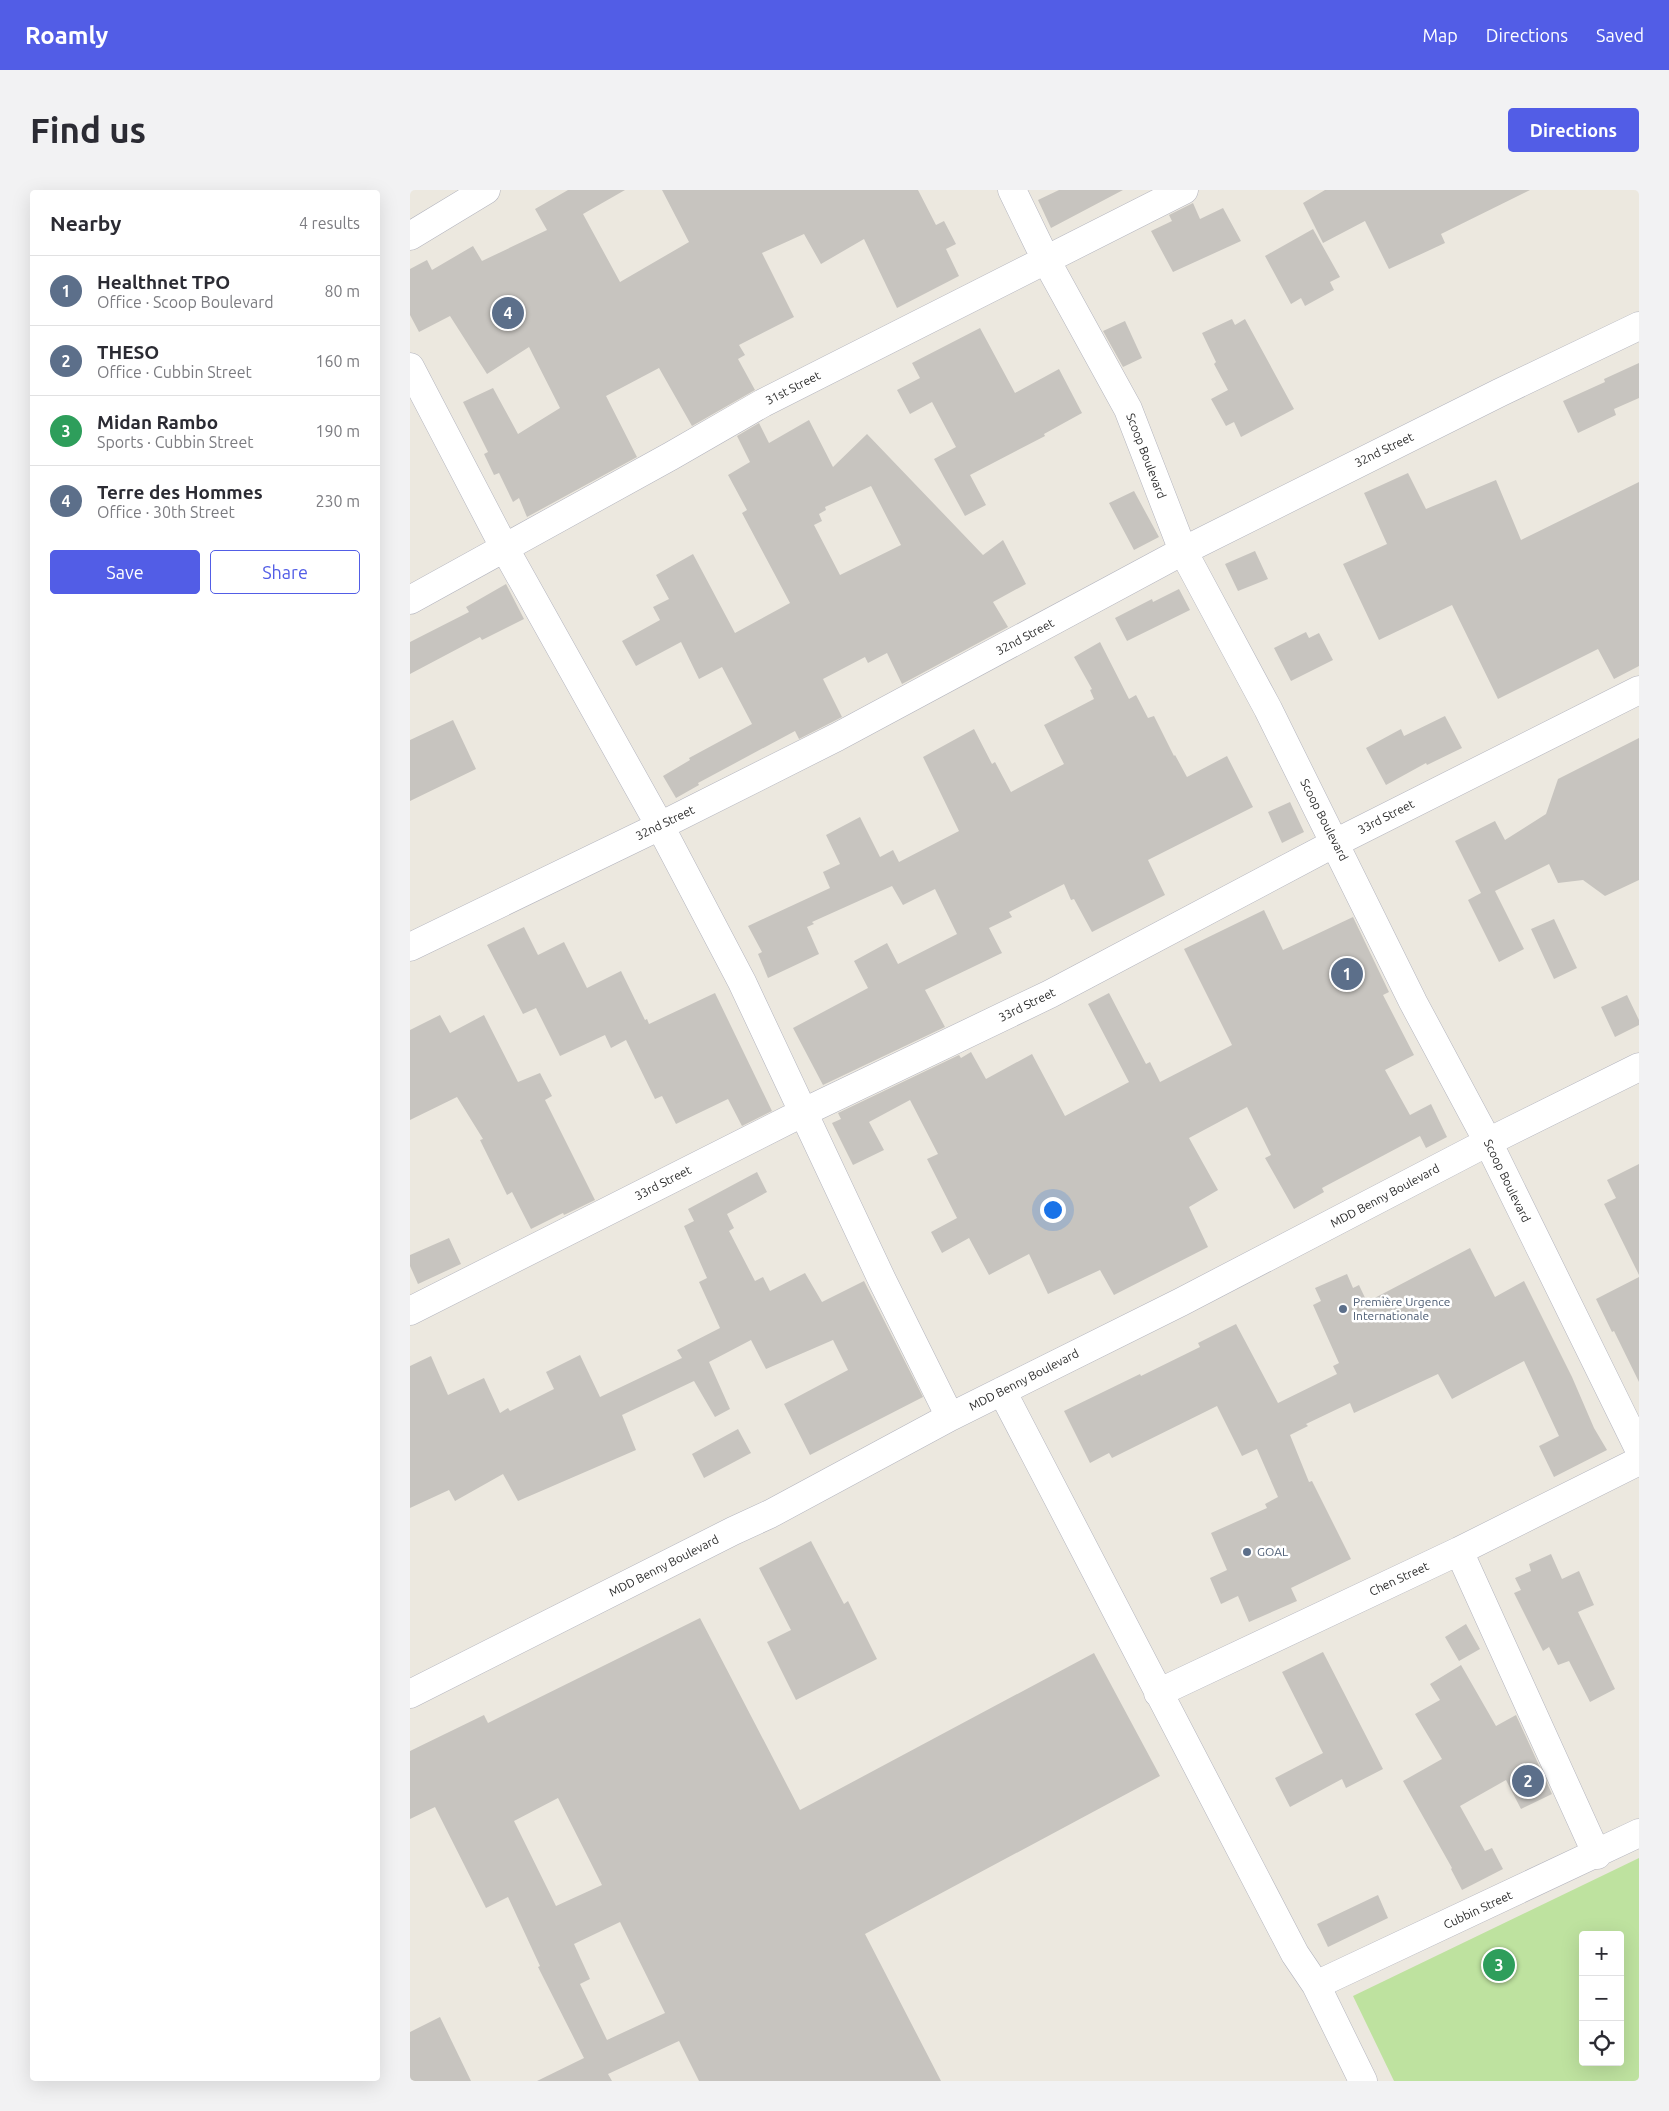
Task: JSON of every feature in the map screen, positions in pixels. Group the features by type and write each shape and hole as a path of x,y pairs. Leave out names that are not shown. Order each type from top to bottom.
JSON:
{"street":[{"path":"410,236 486,190"},
{"name":"Scoop Boulevard","path":"1012,190 1046,260 1128,409 1183,551 1266,705 1412,1002 1488,1142 1639,1448"},
{"name":"31st Street","path":"410,600 763,403 1184,190"},
{"name":"32nd Street","path":"410,947 837,738 1183,551 1639,326"},
{"path":"410,367 504,547 660,826 742,982 882,1280 950,1417"},
{"name":"33rd Street","path":"410,1311 804,1112 1050,994 1335,843 1639,690"},
{"name":"MDD Benny Boulevard","path":"410,1694 724,1535 770,1514 950,1417 1181,1302 1488,1142 1639,1067"},
{"path":"1002,1391 1295,1954 1316,1985 1363,2081"},
{"name":"Chen Street","path":"1158,1693 1459,1551 1639,1461"},
{"path":"1459,1551 1597,1855"},
{"name":"Cubbin Street","path":"1316,1985 1597,1855 1639,1833"}],"green space":[{"path":"1639,1858 1639,2081 1394,2081 1353,1996"}],"building":[{"path":"568,190 625,190 583,214 620,282 689,242 662,190 918,190 936,225 944,221 956,244 946,249 959,276 897,308 864,239 821,264 804,234 762,253 794,317 739,345 745,355 738,359 755,390 692,426 659,368 606,396 637,457 527,517 519,498 513,502 499,473 494,475 484,454 488,452 463,402 493,388 518,434 560,408 529,347 487,374 450,316 419,332 410,315 410,269 427,260 432,270 473,246 482,261 547,230 535,209"},
{"path":"1059,190 1123,190 1051,228 1038,200"},
{"path":"1325,190 1530,190 1441,234 1445,243 1389,269 1365,221 1323,243 1303,203"},
{"path":"1193,203 1200,219 1223,208 1241,241 1173,272 1151,231 1172,221 1169,215"},
{"path":"1313,229 1340,277 1330,282 1334,290 1305,306 1301,298 1291,304 1265,256"},
{"path":"1232,319 1235,325 1245,319 1294,409 1241,437 1234,422 1226,426 1211,399 1228,390 1214,364 1216,362 1202,333"},
{"path":"1125,321 1142,358 1123,367 1103,331"},
{"path":"980,328 1015,393 1059,369 1082,413 1044,434 1045,436 970,475 986,505 965,516 934,459 956,447 932,402 910,414 897,390 920,378 912,363"},
{"path":"1639,363 1639,398 1614,409 1616,415 1578,433 1563,401 1605,382 1604,379"},
{"path":"809,420 833,467 867,434 983,555 1003,540 1026,584 993,602 1008,627 902,684 887,653 868,663 865,657 823,679 842,717 799,739 795,731 698,783 699,785 676,798 663,776 690,760 689,758 752,724 722,667 699,679 681,642 636,666 622,641 660,620 653,607 669,599 656,575 693,554 735,633 790,603 742,513 747,510 728,475 750,462 737,436 759,423 769,443","holes":["871,486 901,545 840,575 814,525 822,521 819,514 826,510 825,507"]},
{"path":"1408,473 1426,509 1496,480 1521,540 1639,482 1639,666 1614,679 1598,649 1498,699 1452,605 1379,640 1343,564 1387,544 1364,493"},
{"path":"1134,491 1159,537 1134,550 1109,503"},
{"path":"1255,551 1268,579 1238,591 1225,564"},
{"path":"506,584 524,619 482,640 480,637 410,674 410,642 469,612 466,607"},
{"path":"1179,589 1190,610 1127,641 1115,618 1152,599 1153,602"},
{"path":"1306,632 1309,638 1319,633 1333,660 1291,681 1274,648"},
{"path":"1100,642 1129,699 1136,695 1148,718 1154,716 1187,777 1227,756 1253,807 1148,860 1165,895 1092,932 1074,899 1071,900 1064,884 1009,912 1012,917 989,928 1002,953 925,990 945,1027 823,1085 793,1028 868,988 854,961 887,943 898,964 957,934 935,889 903,905 892,886 812,922 814,924 807,927 819,954 768,978 758,954 762,952 748,926 830,888 823,872 840,864 826,835 860,817 880,857 893,850 899,862 959,831 923,757 974,729 992,764 995,762 1011,792 1064,764 1044,725 1094,699 1090,690 1092,689 1074,657"},
{"path":"1445,716 1462,748 1427,765 1426,763 1386,785 1366,748 1401,729 1404,736"},
{"path":"453,720 476,769 410,801 410,740"},
{"path":"1639,738 1639,880 1605,896 1583,880 1558,883 1549,864 1495,891 1524,949 1499,962 1468,900 1481,893 1455,841 1495,821 1505,840 1546,814 1558,779"},
{"path":"1290,802 1304,832 1282,843 1268,812"},
{"path":"1264,910 1283,950 1353,917 1389,992 1383,995 1414,1055 1385,1070 1410,1115 1431,1104 1447,1137 1426,1148 1420,1136 1322,1188 1324,1192 1294,1209 1265,1158 1271,1155 1247,1107 1189,1138 1218,1190 1189,1207 1208,1247 1114,1295 1100,1270 1048,1294 1029,1254 989,1275 969,1238 942,1253 931,1232 957,1218 927,1159 938,1154 910,1100 869,1122 884,1150 853,1165 832,1123 841,1119 838,1113 959,1055 961,1058 971,1052 986,1079 1032,1054 1065,1116 1129,1082 1088,1004 1109,993 1146,1064 1150,1062 1160,1082 1232,1045 1184,949"},
{"path":"1554,919 1577,968 1554,979 1531,929"},
{"path":"524,927 538,955 564,942 587,988 621,971 645,1020 647,1019 649,1024 715,993 772,1111 742,1126 728,1099 676,1124 662,1096 655,1099 626,1040 611,1048 605,1035 560,1056 536,1008 523,1014 487,945"},
{"path":"1627,995 1639,1020 1639,1025 1615,1037 1601,1007"},
{"path":"440,1015 450,1033 484,1015 518,1082 540,1073 552,1096 545,1100 595,1200 531,1229 512,1192 507,1195 480,1140 483,1139 457,1097 410,1120 410,1030"},
{"path":"1639,1164 1639,1275 1604,1204 1616,1198 1607,1180"},
{"path":"757,1172 767,1192 727,1214 734,1228 729,1231 755,1281 763,1277 770,1291 805,1273 822,1302 864,1281 923,1397 810,1455 784,1404 848,1370 833,1340 766,1369 751,1340 709,1362 730,1409 715,1417 694,1381 622,1415 636,1450 518,1501 503,1474 455,1501 449,1490 410,1508 410,1366 431,1356 448,1395 484,1378 500,1413 508,1408 510,1411 554,1389 546,1372 580,1355 600,1397 682,1358 677,1350 720,1328 699,1282 707,1278 684,1226 694,1221 688,1209"},
{"path":"449,1238 461,1264 418,1284 410,1266 410,1255"},
{"path":"1470,1248 1495,1297 1524,1281 1572,1377 1594,1428 1607,1450 1554,1477 1539,1446 1559,1436 1524,1361 1452,1399 1438,1374 1354,1413 1350,1403 1306,1424 1308,1426 1290,1435 1309,1482 1312,1481 1351,1559 1291,1588 1297,1601 1249,1622 1238,1596 1221,1604 1210,1578 1227,1570 1211,1533 1267,1508 1265,1504 1278,1497 1257,1449 1242,1456 1217,1406 1112,1458 1109,1453 1090,1463 1064,1411 1200,1347 1198,1343 1236,1324 1278,1403 1337,1374 1333,1366 1339,1363 1313,1305 1321,1301 1315,1288 1347,1274 1353,1288 1359,1285 1367,1302"},
{"path":"1639,1277 1639,1382 1596,1299"},
{"path":"738,1429 751,1453 704,1478 692,1454"},
{"path":"811,1541 844,1604 848,1601 877,1659 796,1700 767,1642 791,1630 759,1568"},
{"path":"1551,1554 1562,1579 1579,1571 1594,1605 1578,1612 1615,1689 1590,1702 1569,1661 1558,1665 1549,1647 1543,1651 1514,1593 1521,1590 1515,1578 1531,1571 1529,1564"},
{"path":"700,1618 800,1810 1094,1653 1160,1776 865,1934 941,2081 699,2081 679,2041 608,2074 612,2081 537,2081 584,2058 538,1967 540,1966 508,1897 486,1908 435,1807 410,1819 410,1751 484,1715 488,1723","holes":["558,1798 602,1885 556,1906 514,1821","620,1922 665,2013 607,2040 580,1984 590,1979 574,1944"]},
{"path":"1466,1624 1480,1649 1459,1661 1445,1637"},
{"path":"1323,1652 1383,1769 1346,1788 1342,1779 1290,1807 1275,1778 1323,1753 1282,1672"},
{"path":"1461,1665 1496,1726 1516,1715 1552,1794 1521,1809 1506,1780 1460,1806 1485,1851 1492,1848 1503,1869 1462,1890 1452,1868 1403,1781 1442,1759 1415,1714 1440,1700 1430,1684"},
{"path":"1378,1895 1388,1918 1328,1947 1317,1924"},
{"path":"440,2017 471,2081 410,2081 410,2032"}],"place":[{"name":"Terre des Hommes","path":"508,313"},
{"name":"Healthnet TPO","path":"1347,974"},
{"name":"Première Urgence Internationale","path":"1343,1309"},
{"name":"GOAL","path":"1247,1552"},
{"name":"THESO","path":"1528,1781"},
{"name":"Midan Rambo","path":"1499,1965"}]}
